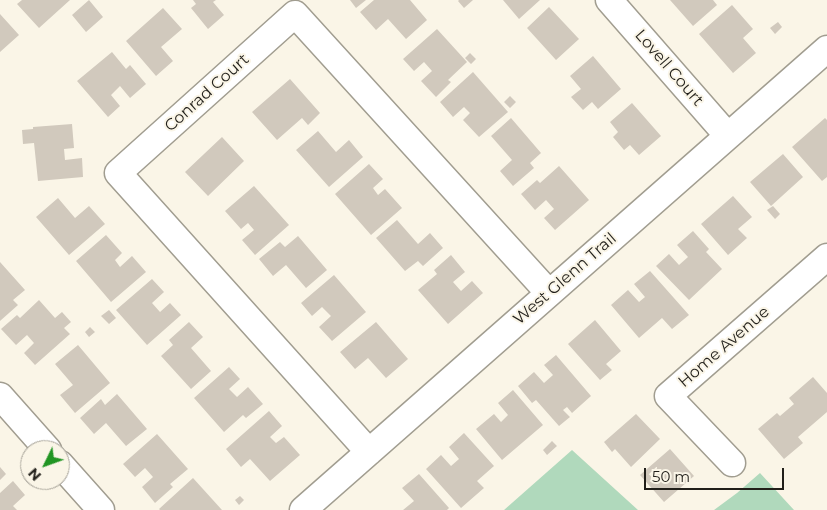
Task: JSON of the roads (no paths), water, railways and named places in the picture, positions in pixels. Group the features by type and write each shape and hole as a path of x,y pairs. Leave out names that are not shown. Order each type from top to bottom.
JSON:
{"street":[{"name":"Lovell Court","path":"609,0 728,136"},
{"name":"Conrad Court","path":"369,452 118,172 295,14 549,293"},
{"name":"West Glenn Trail","path":"304,510 827,49"},
{"name":"Home Avenue","path":"732,463 668,396 827,257"},
{"path":"0,396 39,440"},
{"path":"70,475 101,510"}]}
